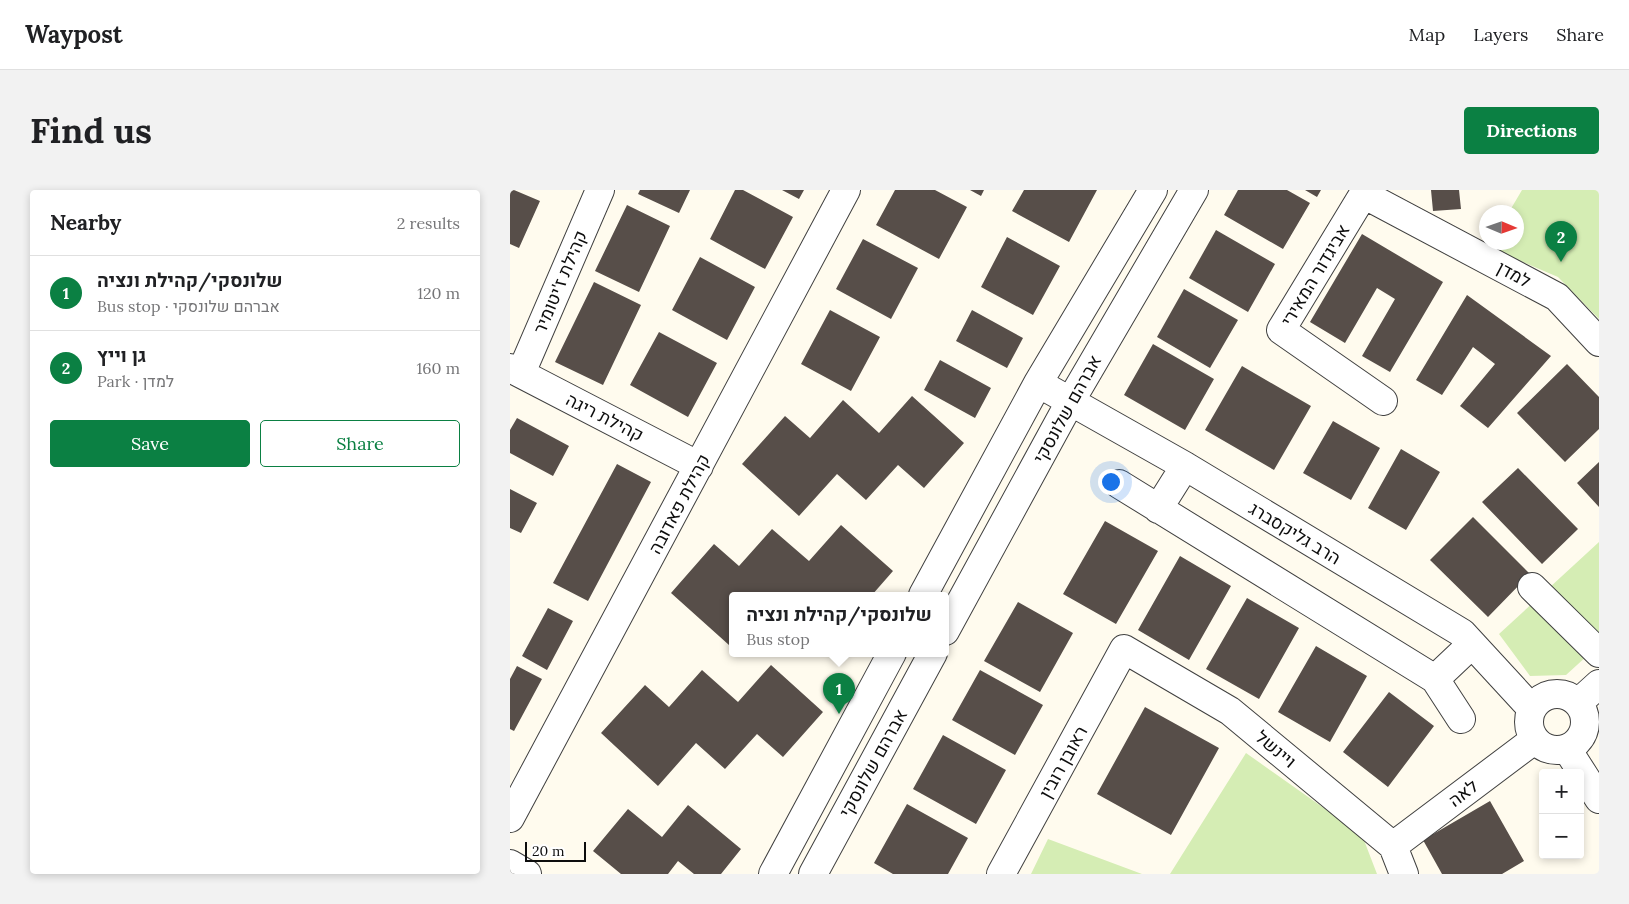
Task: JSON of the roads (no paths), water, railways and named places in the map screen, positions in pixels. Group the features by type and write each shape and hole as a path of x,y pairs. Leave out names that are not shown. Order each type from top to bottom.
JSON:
{"street":[{"name":"קהילת ז'יטומיר","path":"515,371 600,190"},
{"name":"קהילת פאדובה","path":"510,818 846,190"},
{"name":"אברהם שלונסקי","path":"925,592 1038,383 1154,190"},
{"name":"אברהם שלונסקי","path":"949,624 1070,402 1194,190"},
{"name":"למדן","path":"1365,192 1557,297 1599,342"},
{"name":"אביגדור המאירי","path":"1365,192 1281,330 1383,401"},
{"name":"קהילת ריגה","path":"515,371 699,466"},
{"name":"הרב גליקסברג","path":"1038,383 1185,466 1462,632 1532,709"},
{"path":"1158,509 1185,466"},
{"path":"1119,484 1435,678 1461,719"},
{"path":"1532,588 1599,653"},
{"path":"1435,678 1472,644"},
{"name":"ויינשל","path":"1124,649 1230,711 1393,846 1404,874"},
{"name":"ראובן רובין","path":"1001,874 1124,649"},
{"name":"אברהם שלונסקי","path":"773,874 890,657"},
{"name":"אברהם שלונסקי","path":"813,874 932,657"},
{"path":"1578,703 1599,684"},
{"path":"1552,694 1562,694 1578,703 1585,725 1579,740 1567,749 1552,751 1539,745 1534,740 1528,724 1529,716 1536,702 1552,694"},
{"name":"לאה","path":"1393,846 1534,740"},
{"path":"1567,749 1599,799"},
{"path":"510,864 527,874"}],"place":[{"name":"גן וייץ","path":"1561,262"},
{"name":"שלונסקי/קהילת ונציה","path":"839,714"}]}
